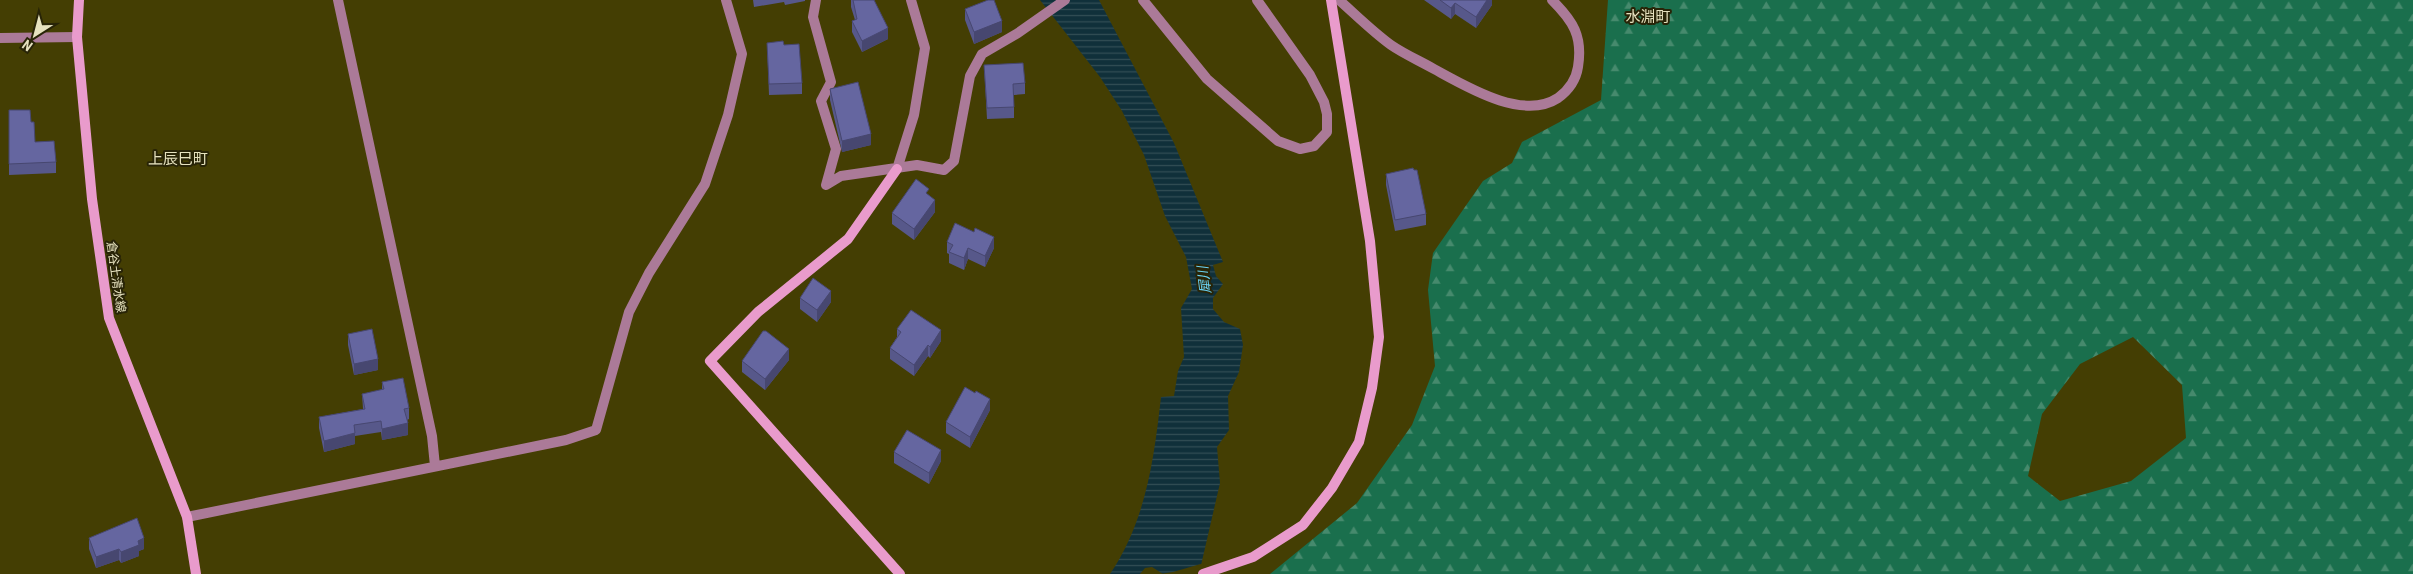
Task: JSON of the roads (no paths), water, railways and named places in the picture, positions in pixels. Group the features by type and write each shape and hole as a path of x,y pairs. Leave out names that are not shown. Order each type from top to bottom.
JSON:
{"street":[{"name":"倉谷土清水線","path":"79,0 78,37 92,199 109,318 188,517 196,574"},
{"path":"338,0 432,436 435,466"},
{"path":"188,517 566,440 596,430 629,312 649,273 705,184 728,114 742,54 726,0"},
{"path":"816,0 813,17 831,82 821,101 836,149 826,185 841,176 917,165 944,170 954,161 970,76 982,54 1018,33 1065,0"},
{"path":"900,574 710,361 758,312 848,239 897,169 914,115 925,48 911,0"},
{"path":"1143,0 1207,79 1278,141 1300,149 1314,146 1327,132 1327,114 1324,102 1310,75 1257,0"},
{"path":"1203,574 1253,557 1303,525 1332,488 1359,442 1372,388 1379,337 1370,241 1331,0"},
{"path":"1339,0 1391,45 1463,85 1502,102 1533,106 1551,102 1568,91 1577,74 1581,49 1573,23 1552,0"},
{"path":"0,38 78,37"}],"water":[{"name":"犀川","path":"1040,0 1099,0 1174,143 1223,262 1213,265 1216,276 1223,284 1213,298 1213,309 1224,322 1240,329 1243,345 1239,372 1228,396 1229,430 1217,447 1220,483 1199,574 1163,574 1152,567 1145,568 1140,574 1110,574 1132,533 1140,511 1151,466 1161,397 1174,396 1178,371 1184,357 1181,308 1192,289 1186,257 1165,216 1144,155 1122,111 1100,77"}],"district":[{"name":"水淵町","path":"1648,17"},
{"name":"上辰巳町","path":"178,159"}]}
